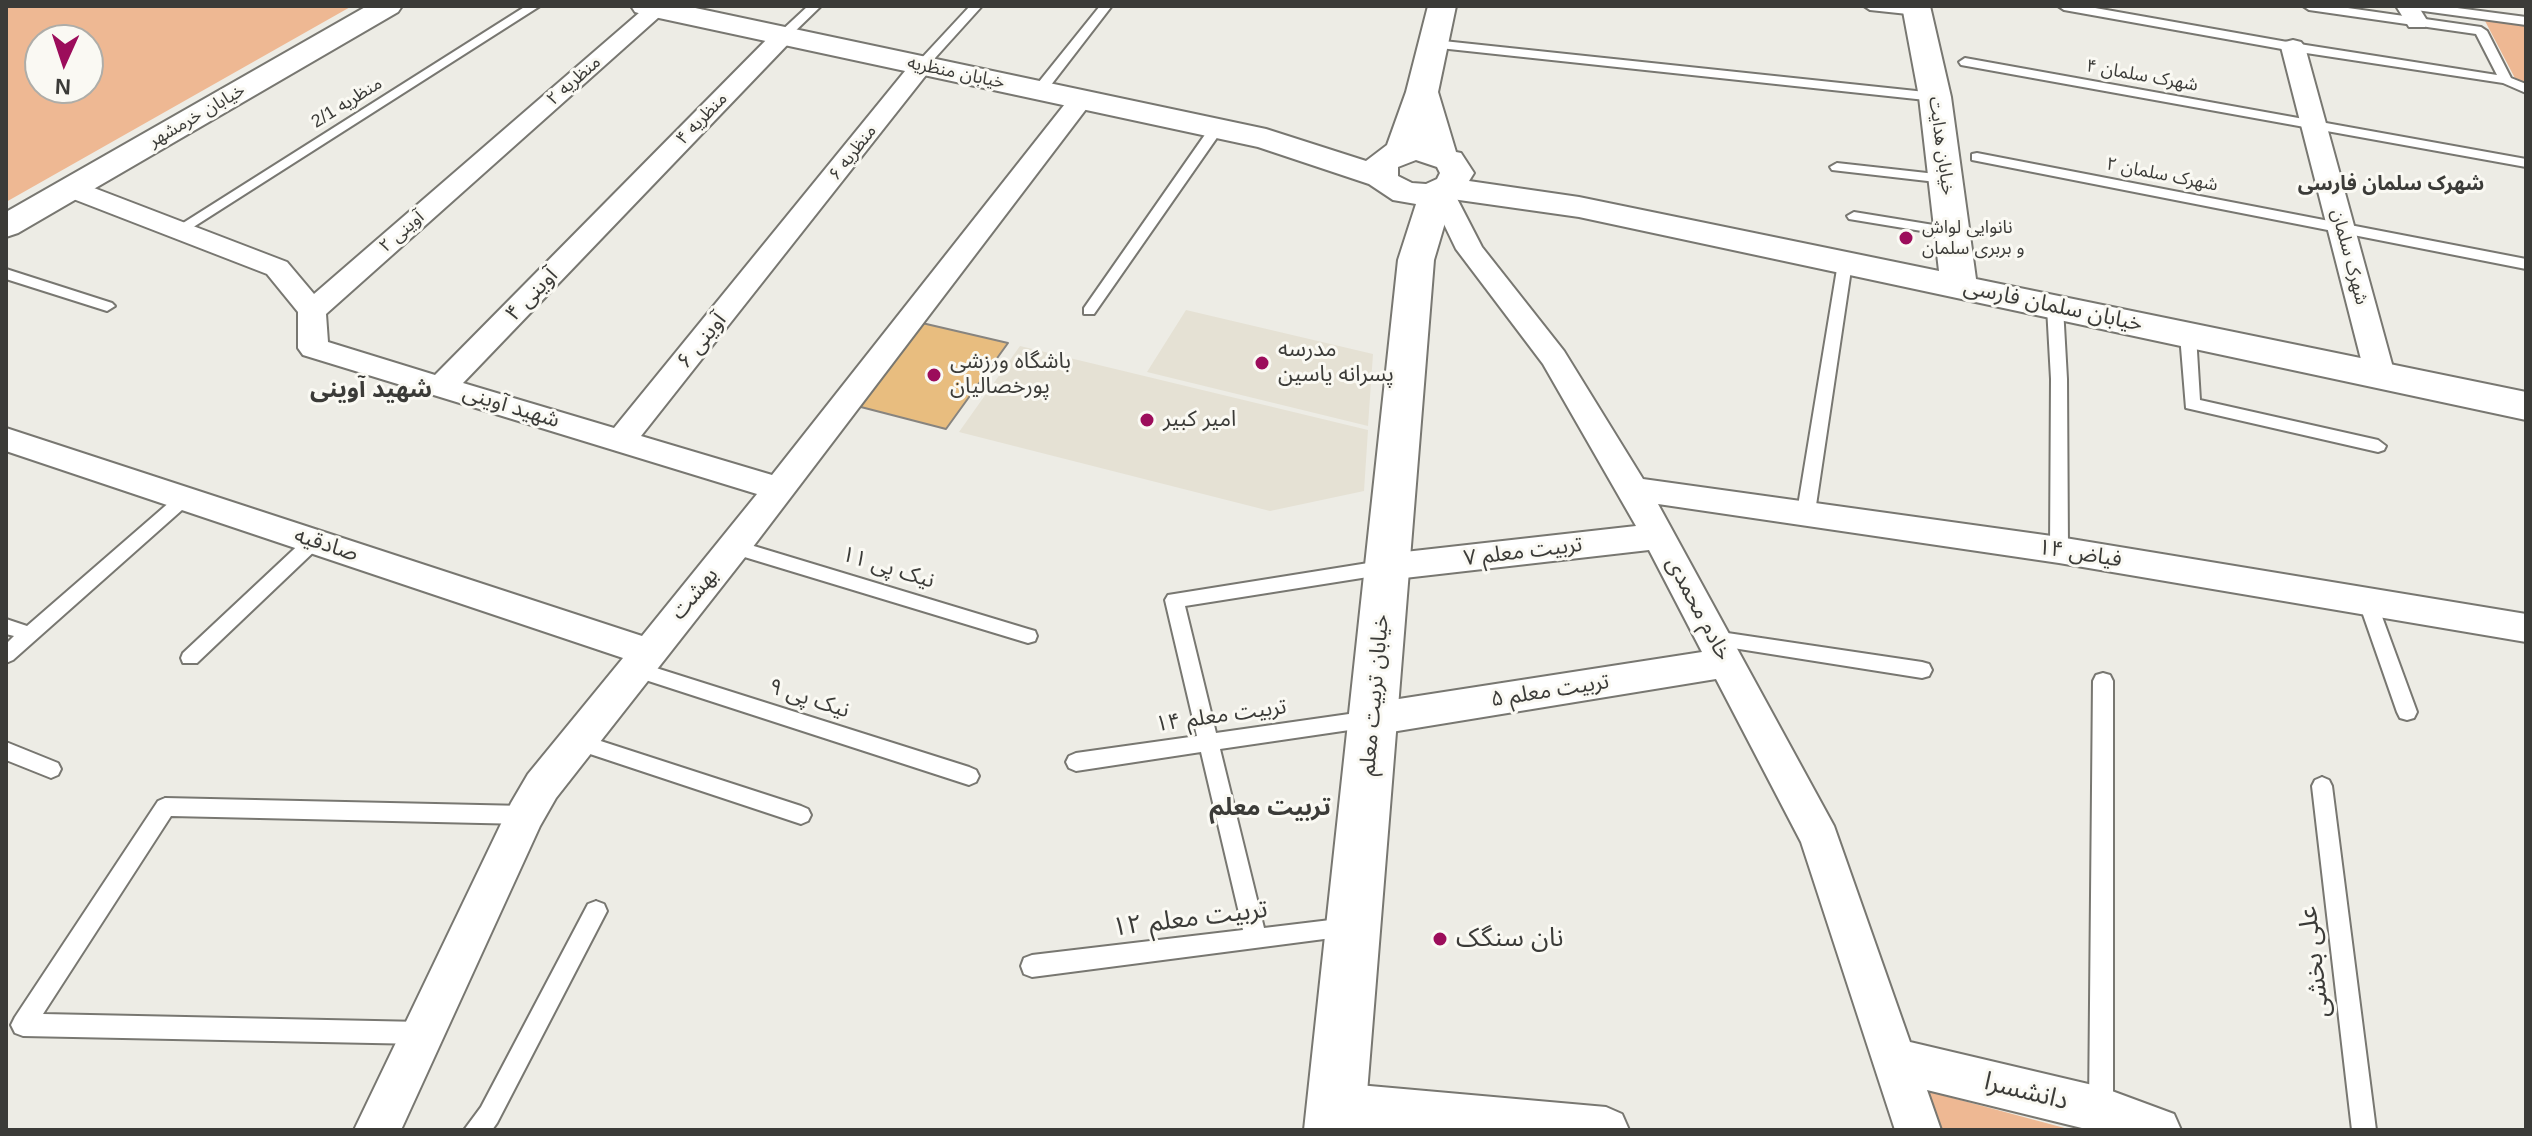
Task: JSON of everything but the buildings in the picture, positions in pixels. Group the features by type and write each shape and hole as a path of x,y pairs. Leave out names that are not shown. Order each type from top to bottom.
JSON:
{"main road":[{"name":"خیابان خرمشهر","path":"6,226 388,6"},
{"path":"1416,260 1393,168 1422,92 1442,6"},
{"name":"خیابان هدایت","path":"1916,8 1935,97 1959,287"},
{"name":"خیابان منظریه","path":"670,9 1393,168"},
{"path":"1416,260 1444,179 1422,92"},
{"path":"1393,168 1418,150 1444,179"},
{"path":"1393,168 1418,194 1444,179"},
{"name":"خیابان سلمان فارسی","path":"1444,179 2526,406"},
{"name":"خیابان تربیت معلم","path":"1335,1118 1416,260"}],"street":[{"name":"منظریه ۲","path":"492,153 670,9"},
{"name":"منظریه ۴","path":"622,203 783,36"},
{"name":"شهرک سلمان","path":"2293,47 2380,375"},
{"name":"منظریه ۶","path":"783,241 922,65"},
{"name":"بهشت","path":"377,1130 525,815 542,786 640,660 734,547 1081,100"},
{"name":"آوینی ۲","path":"312,311 492,153"},
{"name":"خادم محمدی","path":"1444,179 1470,249 1554,358 1633,489 1820,838 1918,1130"},
{"path":"72,189 277,268 312,311"},
{"name":"آوینی ۴","path":"442,386 622,203"},
{"name":"آوینی ۶","path":"621,440 783,241"},
{"name":"شهید آوینی","path":"312,311 313,348 779,489"},
{"name":"صادقیه","path":"6,439 314,541 640,660"},
{"name":"فیاض ۱۴","path":"1633,489 2059,550 2526,628"},
{"name":"تربیت معلم ۷","path":"1387,567 1659,536"},
{"name":"تربیت معلم ۵","path":"1373,719 1721,650"},
{"name":"دانشسرا","path":"1893,1060 2101,1110 2158,1130"},
{"path":"1335,1118 1606,1130"}],"lane":[{"name":"منظریه 2/1","path":"179,230 534,6"},
{"path":"783,36 815,6"},
{"path":"922,65 976,6"},
{"path":"1870,6 1916,8"},
{"path":"2064,6 2293,47 2506,80 2526,89"},
{"path":"2309,6 2526,21"},
{"path":"1039,91 1105,7"},
{"path":"2413,11 2481,31 2506,80"},
{"path":"1434,44 1935,97"},
{"name":"شهرک سلمان ۴","path":"1965,62 2526,163"},
{"path":"1089,311 1216,129"},
{"name":"شهرک سلمان ۲","path":"1977,157 2526,264"},
{"path":"1837,167 1945,179"},
{"path":"1854,216 1952,232"},
{"path":"1806,512 1845,263"},
{"path":"6,274 107,306"},
{"path":"2055,307 2059,379 2059,550"},
{"path":"2188,335 2192,404 2378,446"},
{"path":"6,655 185,498"},
{"path":"190,658 314,541"},
{"name":"نیک پی ۱۱","path":"734,547 1028,636"},
{"path":"1256,939 1206,743 1174,600 1387,567"},
{"path":"2368,603 2407,712"},
{"path":"6,626 29,634"},
{"path":"1721,650 1922,670"},
{"name":"نیک پی ۹","path":"640,660 969,776"},
{"path":"2101,1110 2103,681"},
{"name":"تربیت معلم ۱۴","path":"1076,762 1373,719"},
{"path":"576,741 801,815"},
{"path":"6,751 51,769"},
{"name":"علی بخشی","path":"2322,786 2364,1130"},
{"path":"422,1033 23,1025 165,807 525,815"},
{"path":"476,1130 489,1115 596,911"},
{"name":"تربیت معلم ۱۲","path":"1032,966 1355,927"}],"shaded area":[{"path":"6,6 352,6 6,202"},
{"path":"2484,19 2526,25 2526,88 2518,84"},
{"name":"مدرسه پسرانه یاسین","path":"1186,310 1373,354 1368,426 1147,372"},
{"name":"امیر کبیر","path":"1020,346 1368,430 1364,491 1270,511 959,432"},
{"path":"1923,1090 2072,1130 1939,1130"}],"place":[{"name":"نانوایی لواش و بربری سلمان","path":"1906,238"},
{"name":"مدرسه پسرانه یاسین","path":"1262,363"},
{"name":"باشگاه ورزشی پورخصالیان","path":"934,375"},
{"name":"امیر کبیر","path":"1147,420"},
{"name":"نان سنگک","path":"1440,939"}],"district":[{"name":"شهرک سلمان فارسی","path":"2391,184"},
{"name":"شهید آوینی","path":"371,390"},
{"name":"تربیت معلم","path":"1270,808"}]}
